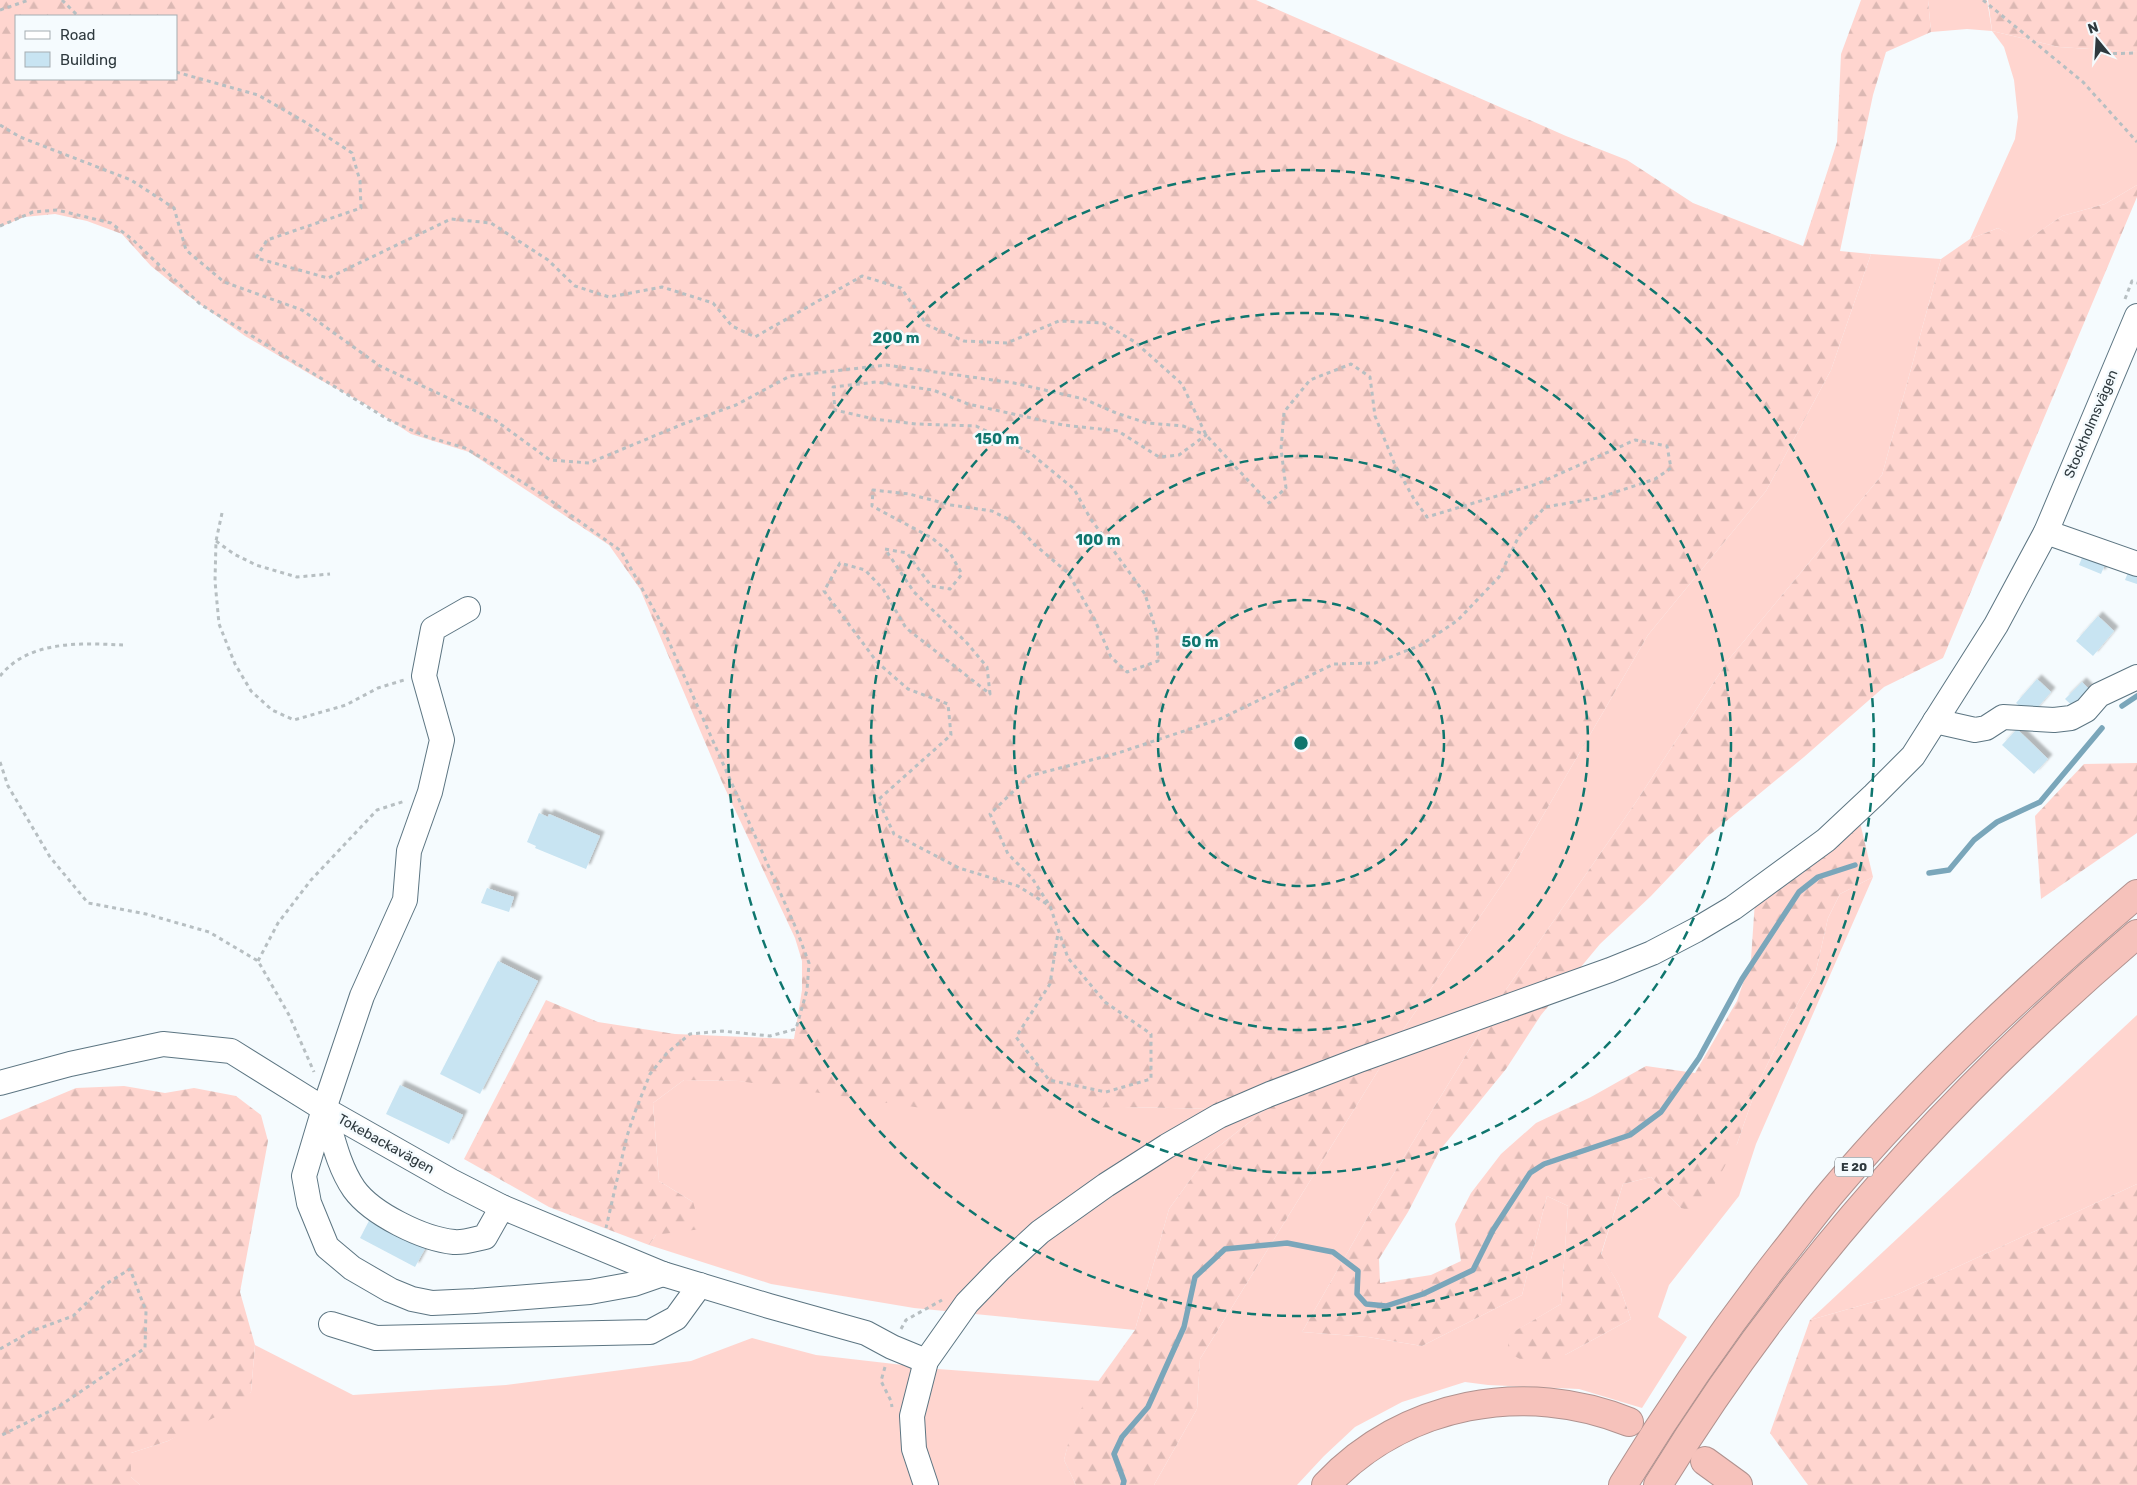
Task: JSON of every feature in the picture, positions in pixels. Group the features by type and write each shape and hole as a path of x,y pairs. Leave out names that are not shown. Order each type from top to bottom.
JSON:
{"highway":[{"name":"E 20","path":"1623,1485 1706,1356 1831,1192 1985,1030 2053,966 2137,894"},
{"name":"E 20","path":"1658,1485 1680,1449 1776,1313 1852,1216 1932,1126 2009,1048 2137,934"},
{"path":"1326,1485 1340,1470 1362,1452 1392,1434 1453,1409 1495,1402 1534,1400 1603,1412 1629,1422"},
{"path":"1667,1485 1680,1449"},
{"path":"1705,1461 1738,1485"}],"street":[{"name":"Stockholmsvägen","path":"926,1361 967,1303 1000,1268 1040,1232 1106,1185 1167,1146 1219,1116 1270,1094 1652,953 1734,908 1826,840 1913,756 1996,625 2046,532 2131,308"},
{"path":"2046,532 2137,564"},
{"path":"468,609 433,629 424,676 442,740 430,792 409,850 405,900 362,996 324,1109 304,1176 309,1203 327,1247 352,1268 390,1290 412,1299 432,1303 590,1292 634,1284 663,1274"},
{"path":"1935,721 1975,730 1986,728 2003,717 2054,720 2071,718 2086,710 2099,695 2137,677"},
{"name":"Tokebackavägen","path":"0,1084 70,1064 163,1044 230,1051 324,1109 451,1181 502,1207 663,1274 866,1334 926,1361"},
{"path":"324,1109 344,1172 354,1190 372,1206 416,1232 455,1242 485,1237 502,1207"},
{"path":"331,1324 376,1338 650,1332 676,1318 700,1284"},
{"path":"926,1361 912,1416 914,1449 926,1485"}],"path":[{"path":"0,10 28,0"},
{"path":"62,0 77,15"},
{"path":"1983,0 2083,82 2137,142"},
{"path":"2097,54 2137,53"},
{"path":"178,73 258,95 305,122 352,153 360,181 362,208 267,240 256,258 328,278 451,219 491,223 548,260 575,286 609,297 662,286 713,303 732,326 755,337 862,276 901,288 927,325 964,341 1007,343 1059,321 1103,323 1135,342 1182,384 1206,435 1269,503 1286,488 1281,449 1284,412 1310,380 1351,364 1370,377 1374,416 1395,465 1414,499 1427,517 1537,484 1635,440 1666,446 1671,468 1655,479 1598,498 1545,508 1519,536 1499,577 1458,620 1421,644 1375,663 1334,664 1220,719 1118,753 1029,776 990,814 1008,854 1032,878 1050,906 1068,958 1104,1002 1151,1034 1151,1079 1106,1092 1049,1080 1016,1037 1050,984 1058,933"},
{"path":"0,125 20,136 131,180 174,208 186,250 224,282 302,310 380,366 495,420 550,460 589,463 683,424 736,405 790,376 886,365 1023,385 1084,399 1116,414 1147,423 1183,426 1206,435"},
{"path":"0,226 33,212 57,210 111,223 133,240 200,304 389,420 425,436 464,448 496,466 543,495 621,550 658,617 795,926 809,963 808,990 796,1029 770,1036 722,1031 690,1034 667,1053 650,1074 627,1136 614,1199 601,1248"},
{"path":"2131,308 2132,282 2137,283"},
{"path":"1050,906 1018,886 959,868 894,834 878,800 951,735 948,704 908,689 877,662 824,591 840,563 865,570 884,589 906,628 990,694 987,668 961,637 914,592 885,549 906,553 931,586 950,589 962,574 950,553 932,538 872,506 873,490 909,494 951,506 992,511 1014,522 1034,544 1068,573 1094,618 1111,657 1127,672 1158,661 1156,634 1145,594 1090,518 1074,489 1029,452 976,426 916,424 874,419 835,410 833,387 876,382 933,390 968,404 1063,424 1118,431 1159,457 1179,455 1206,435"},
{"path":"222,513 216,541 214,581 219,624 234,664 251,691 272,710 294,720 346,705 378,688 424,676"},
{"path":"216,541 234,554 256,565 297,577 330,574"},
{"path":"0,676 6,668 38,650 77,643 123,644"},
{"path":"0,762 8,786 50,857 88,903 146,914 209,932 258,961 289,1015 314,1075"},
{"path":"258,961 278,923 310,880 377,810 430,792"},
{"path":"0,1349 32,1331 73,1316 106,1284 130,1269 146,1311 145,1348 58,1407 0,1436"},
{"path":"892,1411 891,1401 880,1381 892,1347 906,1320 950,1296"}],"green space":[{"path":"0,0 1256,0 1566,136 1627,160 1693,203 1803,246 1837,142 1841,54 1861,0 1928,0 1931,32 1886,52 1873,95 1840,251 1871,254 1831,370 1766,491 1648,635 1509,874 1405,1027 1200,1359 1197,1409 1154,1485 1076,1485 1064,1460 1072,1428 1087,1397 1135,1330 1169,1209 1209,1154 1265,1110 1124,1107 942,1111 739,1081 684,1080 653,1103 659,1181 693,1202 701,1229 656,1235 649,1245 549,1207 464,1159 546,1000 598,1022 675,1034 794,1039 802,990 802,961 795,938 722,782 640,589 609,545 469,452 411,434 365,404 245,336 187,295 151,266 122,234 87,221 55,214 24,217 0,227"},
{"path":"1928,0 1987,0 1992,31 1967,29 1931,32"},
{"path":"1988,0 2137,0 2137,52 2059,47 1992,31"},
{"path":"1992,31 2059,47 2137,52 2137,185 2105,204 2062,216 2023,243 1998,228 1970,239 2015,139 2018,117 2014,80 2004,47"},
{"path":"2137,185 2137,197 1943,658 1884,687 1804,757 1707,837 1651,896 1600,944 1541,1015 1506,1069 1440,1150 1408,1212 1379,1259 1380,1283 1431,1275 1461,1261 1455,1224 1471,1193 1501,1154 1536,1123 1591,1097 1646,1066 1695,1073 1737,1001 1751,959 1755,901 1858,814 1873,877 1840,894 1828,918 1816,971 1790,1017 1757,1086 1737,1144 1699,1213 1681,1208 1651,1177 1623,1184 1601,1254 1619,1285 1631,1319 1565,1355 1554,1359 1528,1364 1508,1352 1508,1335 1561,1304 1568,1206 1547,1196 1522,1295 1422,1346 1368,1337 1302,1332 1377,1201 1505,991 1636,802 1729,659 1882,475 1941,259 1970,239 1998,228 2024,242 2062,216 2105,204"},
{"path":"1871,254 1941,259 1882,475 1729,659 1636,802 1505,991 1377,1201 1302,1332 1368,1337 1422,1346 1522,1295 1547,1196 1568,1206 1561,1304 1509,1335 1565,1355 1631,1319 1619,1285 1601,1255 1623,1184 1651,1177 1681,1208 1737,1144 1757,1086 1790,1017 1816,971 1828,918 1840,894 1873,877 1756,1144 1739,1196 1669,1285 1658,1317 1687,1337 1642,1408 1579,1389 1488,1385 1465,1382 1402,1402 1355,1427 1297,1485 1154,1485 1197,1409 1200,1359 1405,1027 1509,874 1648,635 1766,491 1831,370"},
{"path":"2137,763 2137,833 2041,899 2035,816 2084,764"},
{"path":"2137,1015 2137,1184 1894,1296 1810,1320"},
{"path":"684,1080 739,1081 1124,1107 1265,1110 1209,1154 1169,1209 1135,1330 914,1308 771,1284 649,1245 656,1235 693,1202 659,1181 653,1103"},
{"path":"124,1086 165,1093 194,1088 236,1096 261,1115 268,1141 240,1292 255,1345 251,1392 231,1409 168,1441 131,1453 131,1477 140,1485 0,1485 0,1120 76,1088"},
{"path":"2137,1184 2137,1485 1808,1485 1770,1433 1810,1320 1894,1296"},
{"path":"752,1338 816,1355 938,1369 1100,1381 1087,1399 1078,1418 1064,1460 1076,1485 140,1485 131,1477 131,1453 168,1441 251,1392 255,1345 353,1395 506,1385 691,1361"}],"building":[{"path":"2084,553 2106,562 2101,574 2079,565"},
{"path":"2129,570 2137,573 2137,584 2125,580"},
{"path":"2098,616 2114,631 2093,656 2076,641"},
{"path":"2037,679 2051,692 2031,715 2016,703"},
{"path":"2082,682 2095,695 2079,712 2065,699"},
{"path":"2017,729 2048,759 2034,774 2002,745"},
{"path":"539,813 548,817 549,814 600,836 586,869 535,848 536,846 527,842"},
{"path":"487,888 514,897 509,912 481,903"},
{"path":"498,961 538,981 480,1094 440,1074"},
{"path":"400,1085 463,1115 449,1144 386,1114"},
{"path":"371,1217 426,1247 415,1267 360,1238"}],"waterway":[{"path":"2122,706 2137,696"},
{"path":"1929,873 1949,870 1974,840 1997,822 2040,802 2102,728"},
{"path":"1123,1485 1124,1481 1114,1454 1122,1437 1148,1407 1184,1327 1195,1277 1225,1249 1287,1243 1333,1252 1358,1271 1357,1294 1366,1304 1386,1306 1423,1294 1473,1270 1493,1230 1530,1173 1544,1164 1630,1135 1661,1112 1699,1058 1742,979 1799,892 1818,877 1855,865"}]}
